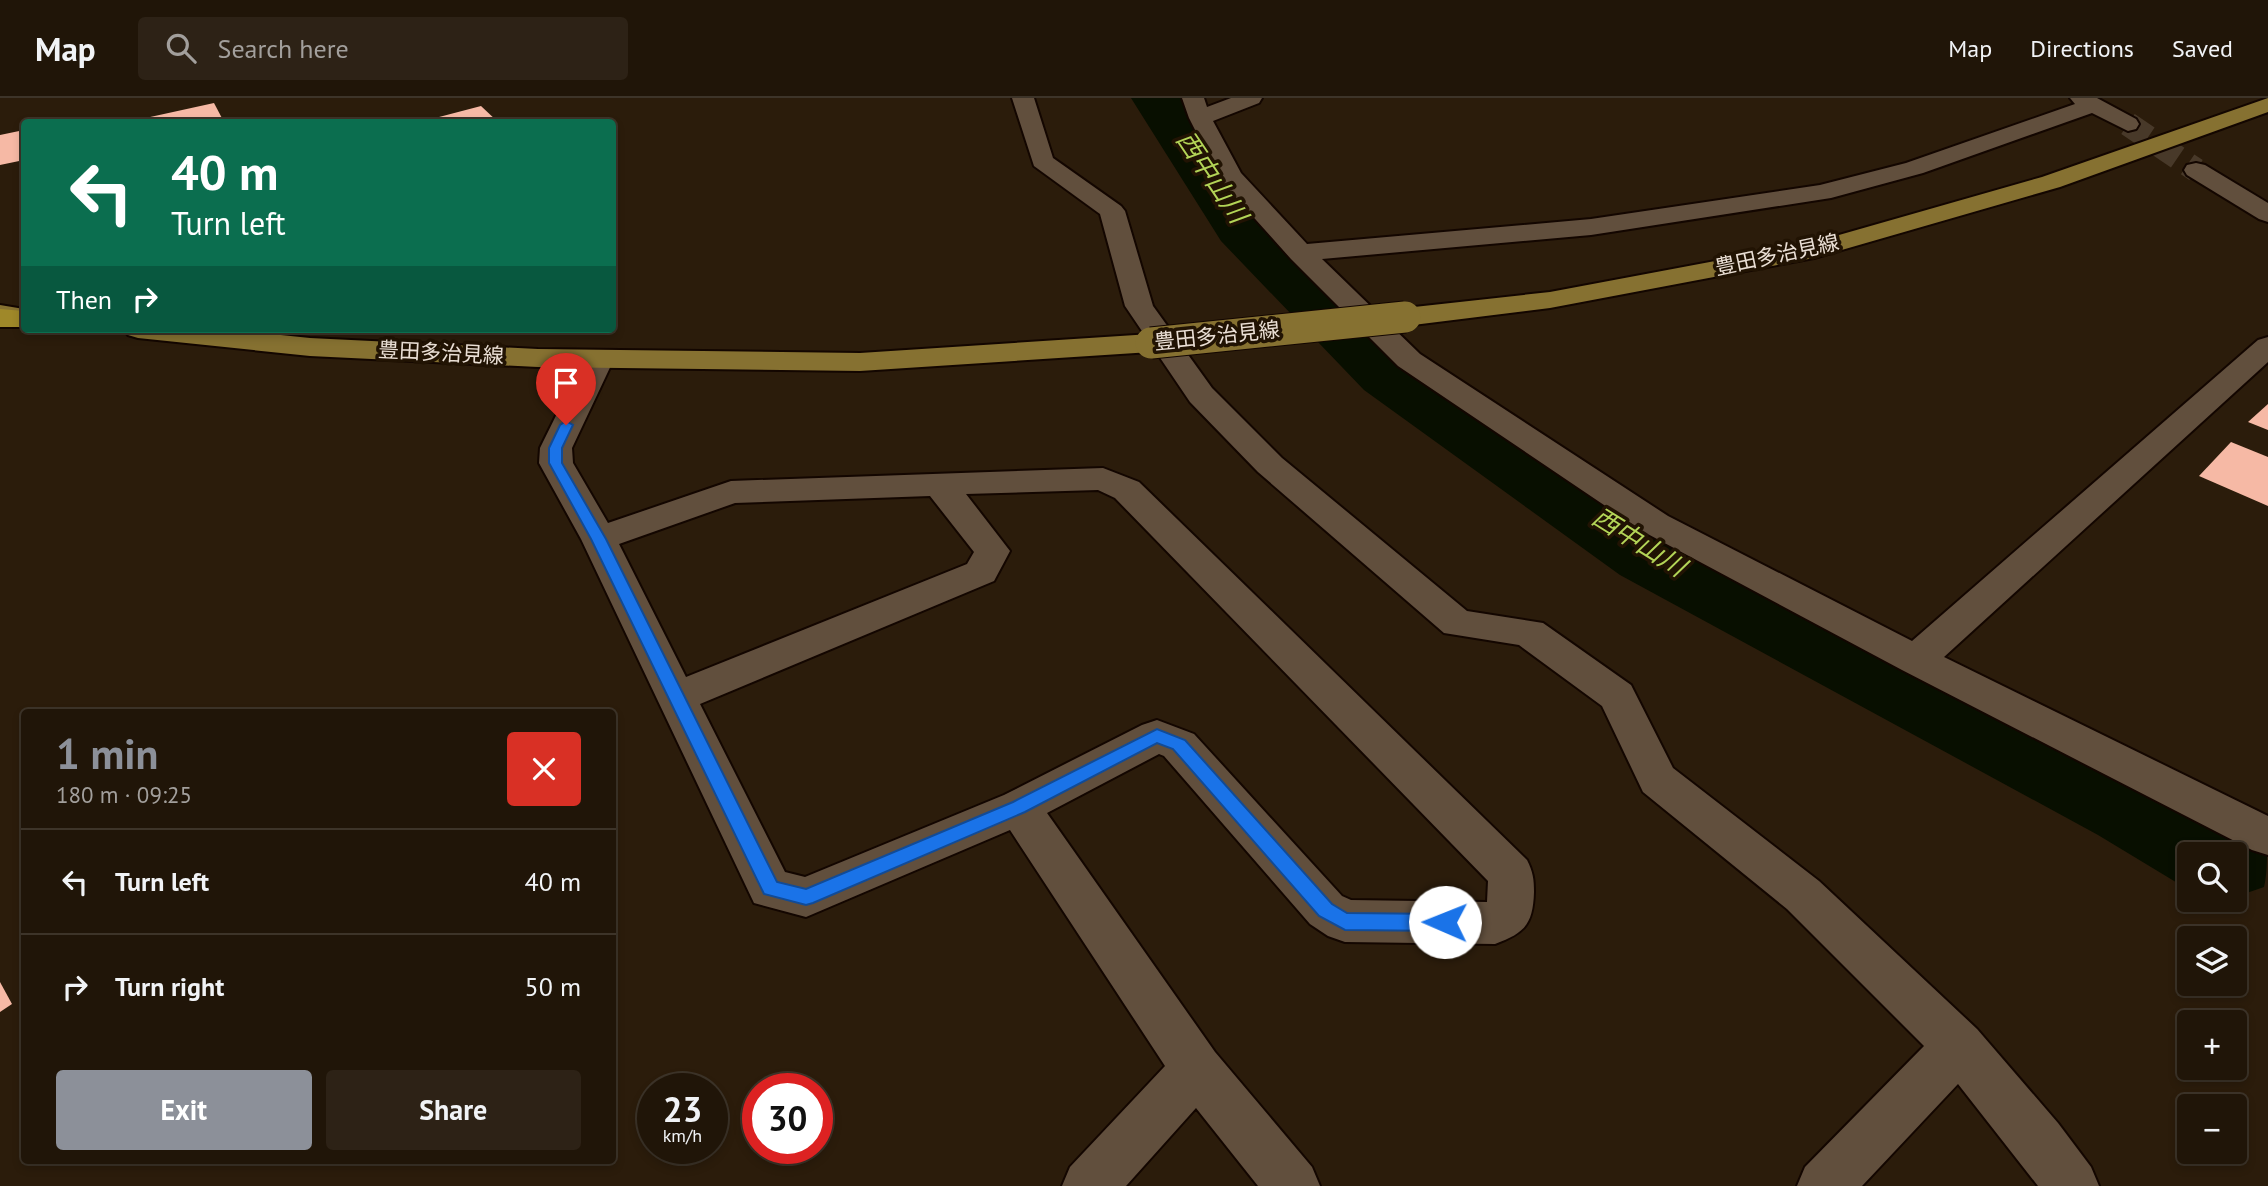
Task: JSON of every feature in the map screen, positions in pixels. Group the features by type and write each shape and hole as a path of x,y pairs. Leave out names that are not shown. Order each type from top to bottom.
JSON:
{"highway":[{"path":"0,316 21,318"}],"main road":[{"name":"豊田多治見線","path":"176,333 310,347 599,359 860,362 1151,343 1405,317 1550,300 1814,250 2051,182 2268,104"}],"street":[{"path":"1023,98 1042,161 1112,211 1139,306 1201,395 1270,465 1457,623 1529,633 1617,696 1658,780 1803,895 1959,1046 2072,1186"},
{"path":"1251,98 1196,108 1230,176 1300,253 1409,360 1656,524 1916,660 2268,837"},
{"path":"1300,253 1546,234 1696,215 1852,186 1965,152 2087,102 2128,124"},
{"path":"2196,170 2268,214"},
{"path":"1916,660 2268,346"},
{"path":"599,359 556,448 556,463 599,539 770,888 806,897 1019,807 1157,736 1179,745 1326,910 1345,921 1495,923 1510,912 1511,874 1127,490 1103,479 731,492 599,539"},
{"path":"677,697 981,572 992,551 940,485"},
{"path":"1019,807 1197,1069 1293,1186"},
{"path":"1824,1186 1959,1046"},
{"path":"1089,1186 1197,1069"}],"building":[{"path":"214,103 222,119 141,119"},
{"path":"481,106 495,119 431,119"},
{"path":"21,131 21,161 0,165 0,135"},
{"path":"2268,404 2268,430 2248,422"},
{"path":"2231,442 2268,457 2268,506 2199,476"},
{"path":"0,982 12,1004 0,1012"}],"waterway":[{"name":"西中山川","path":"1159,98 1244,227 1391,374 1652,554 2136,804 2203,842"}],"tunnel":[{"path":"2128,124 2196,170"}],"route":[{"path":"566,425 556,448 556,463 599,539 770,888 806,897 1019,807 1157,736 1179,745 1326,910 1345,921 1445,922"}]}
